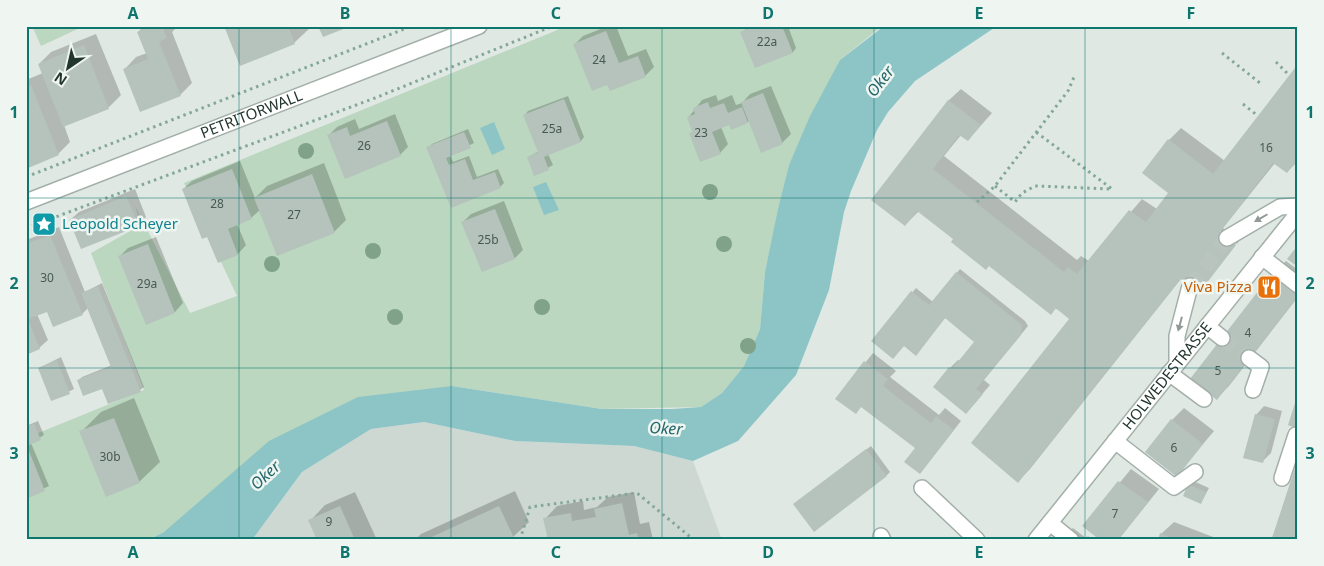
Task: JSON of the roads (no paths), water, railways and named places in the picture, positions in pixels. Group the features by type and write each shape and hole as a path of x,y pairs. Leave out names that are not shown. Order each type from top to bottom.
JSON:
{"street":[{"name":"PETRITORWALL","path":"26,202 478,26"},
{"path":"1227,238 1280,207 1298,206"},
{"name":"HOLWEDESTRASSE","path":"1036,540 1298,214"},
{"path":"1262,257 1298,285"},
{"path":"1190,286 1177,336 1173,368 1204,399"},
{"path":"1207,326 1222,338"},
{"path":"1249,358 1261,367 1253,390"},
{"path":"1282,478 1298,436"},
{"path":"1115,441 1174,487 1195,472"},
{"path":"922,488 977,540"},
{"path":"1050,523 1071,540"}],"water":[{"name":"Oker","path":"884,26 997,26 915,81 888,112 877,130 851,191 844,212 829,290 796,375 738,441 693,461 634,446 515,441 424,422 371,429 302,472 252,540 148,540 164,532 269,441 358,397 452,386 602,409 672,409 701,407 722,393 744,366 760,329 765,272 778,209 789,165 810,116 840,60"},
{"path":"494,122 505,149 492,155 480,128"},
{"path":"546,182 559,210 544,215 533,187"}],"tunnel":[{"path":"1190,286 1227,238"},
{"path":"1222,338 1249,358"}],"place":[{"name":"Leopold Scheyer","path":"44,224"},
{"name":"Viva Pizza","path":"1269,287"}]}
